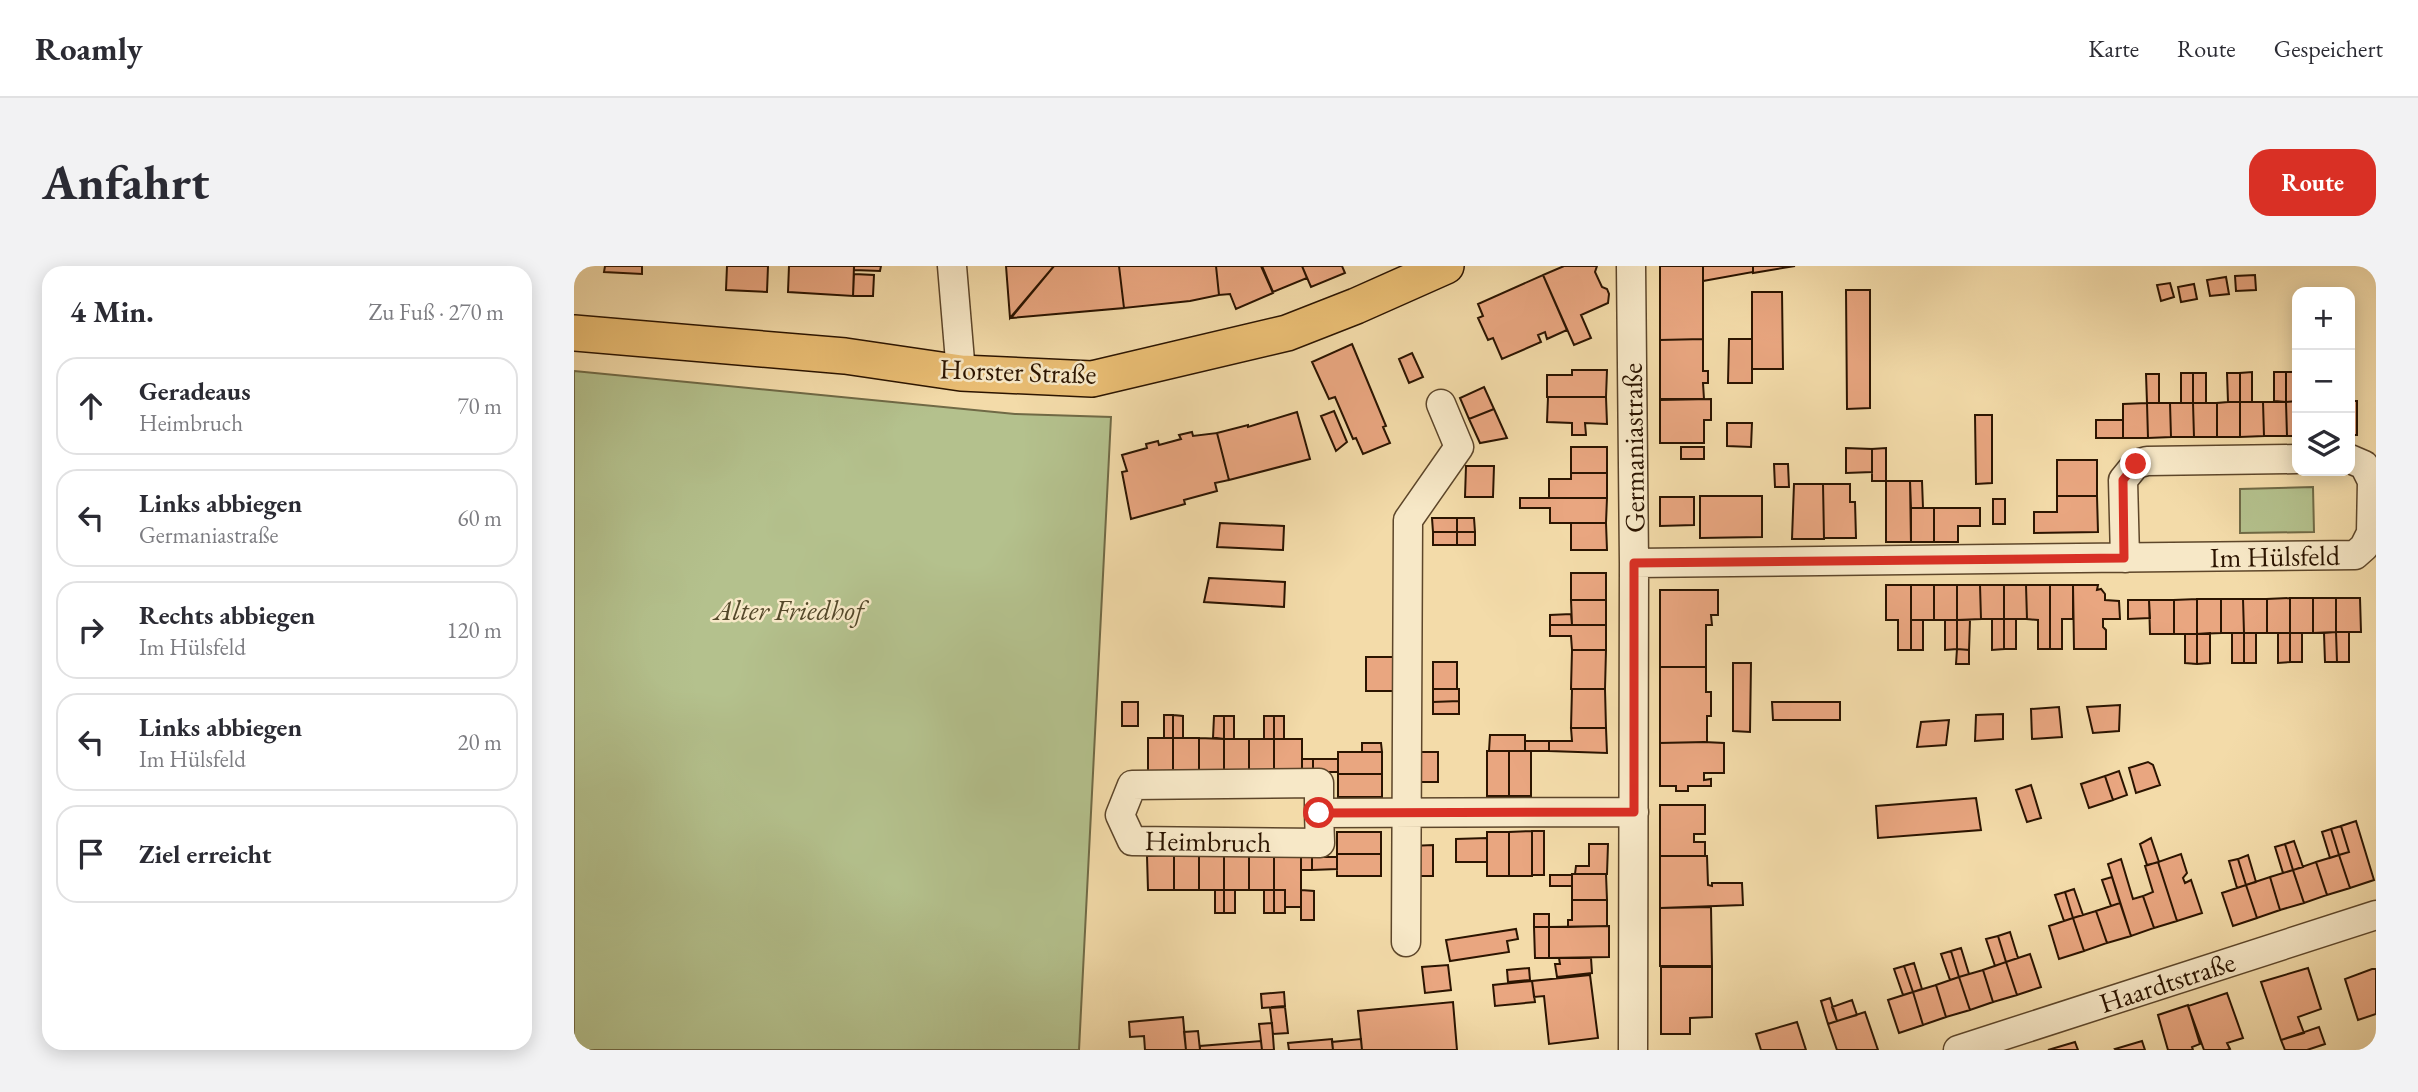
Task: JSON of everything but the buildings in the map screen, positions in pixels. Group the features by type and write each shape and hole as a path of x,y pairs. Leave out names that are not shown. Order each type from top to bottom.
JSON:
{"main road":[{"name":"Horster Straße","path":"574,333 845,356 961,373 1092,379 1287,333 1446,266"}],"street":[{"path":"952,266 961,373"},
{"name":"Germaniastraße","path":"1631,266 1634,563 1633,1050"},
{"path":"1406,942 1408,520 1459,447 1441,404"},
{"name":"Im Hülsfeld","path":"1634,563 2355,555 2364,547 2371,533 2372,481 2363,456"},
{"path":"2124,558 2123,480 2136,464 2147,461 2292,460"},
{"name":"Heimbruch","path":"1319,783 1319,813 1320,843 1132,841 1120,815 1132,785 1319,783"},
{"path":"1319,813 1634,812"},
{"name":"Haardtstraße","path":"1958,1050 2376,915"}],"green space":[{"name":"Alter Friedhof","path":"574,371 1015,414 1111,417 1079,1050 574,1050"},
{"path":"2313,487 2314,532 2240,533 2240,489"}],"route":[{"path":"1319,813 1634,812 1634,563 2124,558 2123,480 2136,464"}]}
